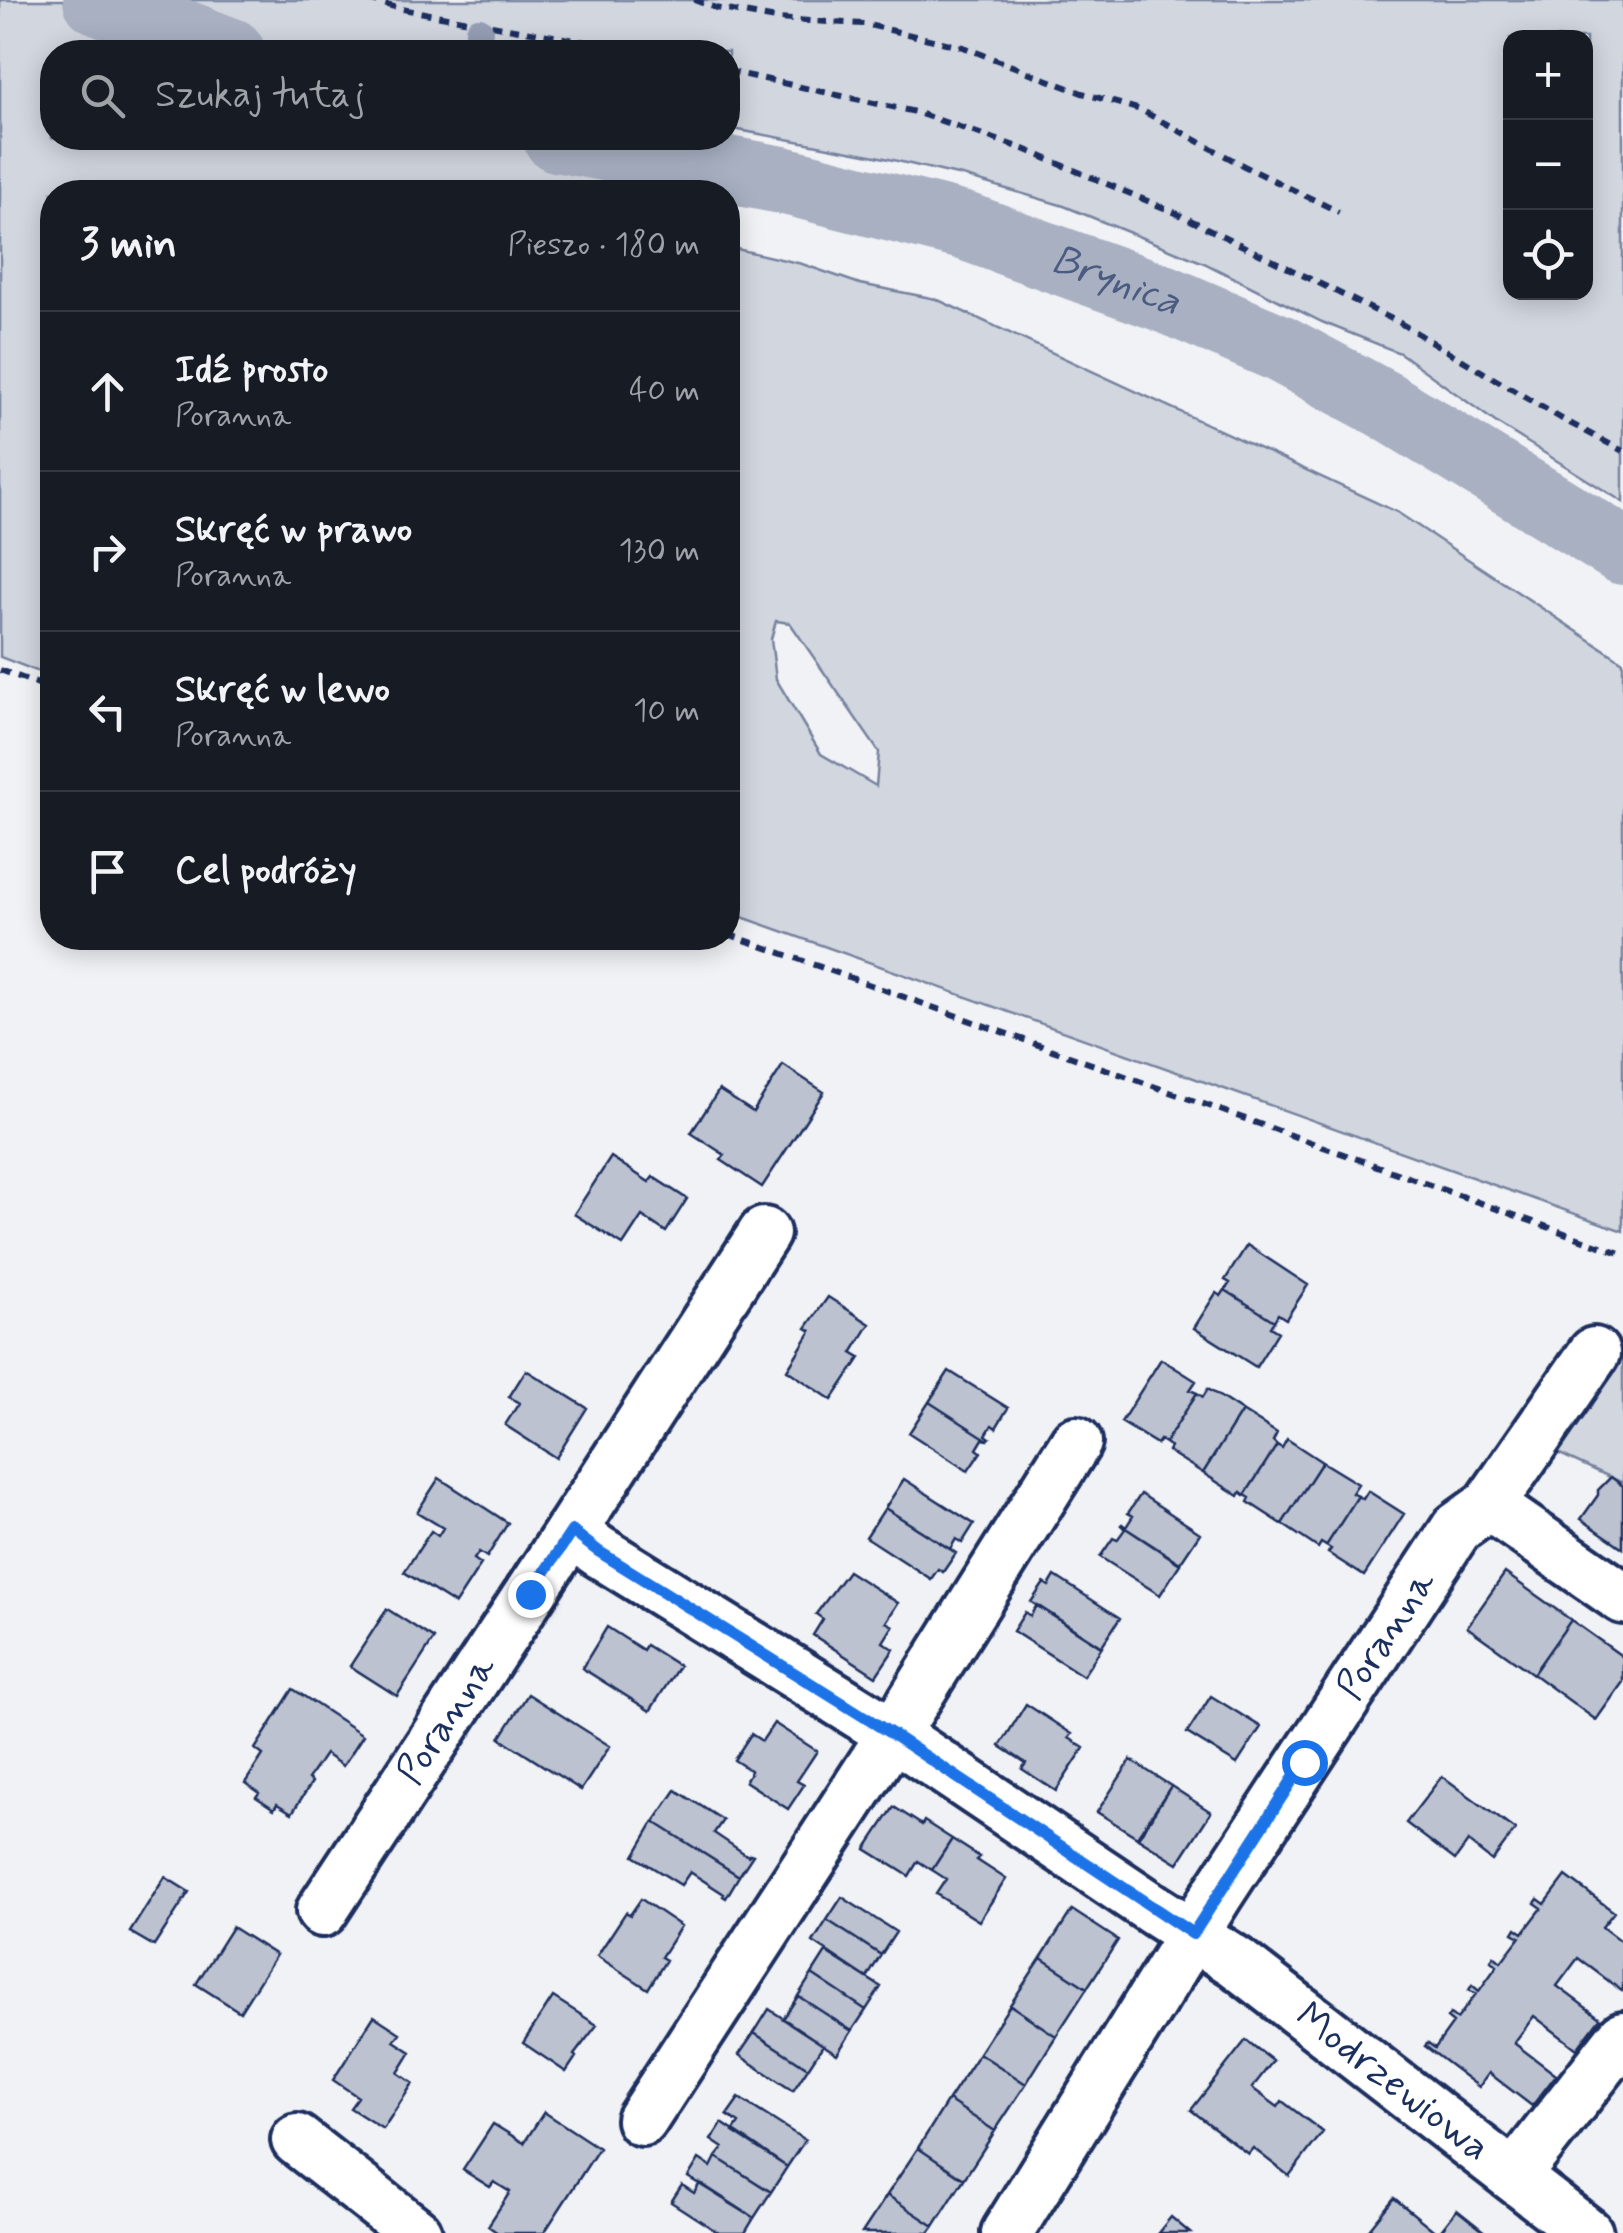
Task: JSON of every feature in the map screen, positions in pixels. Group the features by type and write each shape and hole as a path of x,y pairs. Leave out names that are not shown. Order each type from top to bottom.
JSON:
{"street":[{"name":"Poranna","path":"322,1911 764,1232"},
{"name":"Poranna","path":"1007,2233 1193,1934 1457,1528 1489,1505 1594,1353"},
{"path":"642,2120 1076,1442"},
{"path":"1489,1505 1623,1598"},
{"path":"572,1531 892,1734 1193,1934"},
{"name":"Modrzewiowa","path":"1193,1934 1236,1962 1587,2233"},
{"path":"1514,2176 1623,2037"},
{"path":"297,2140 416,2233"}],"path":[{"path":"368,0 575,40"},
{"path":"694,0 776,19 864,24 964,47 1082,93 1141,110 1339,212"},
{"path":"740,74 914,112 1024,150 1176,213 1400,322 1623,451"},
{"path":"0,670 40,685"},
{"path":"740,938 1623,1254"}],"shaded area":[{"path":"0,0 1623,0 1623,502 1498,424 1400,353 1322,322 1204,263 1064,206 966,177 740,130 740,40 40,40 40,150 625,150 634,180 40,180 40,672 0,657"},
{"path":"740,250 802,264 860,284 936,299 1397,512 1623,662 1623,1231 740,916","holes":["776,621 790,623 879,752 876,786 821,754 776,679 771,639"]},
{"path":"1623,1345 1623,1483 1551,1450"}],"building":[{"path":"783,1065 824,1092 762,1187 721,1160 725,1155 691,1133 719,1090 753,1112"},
{"path":"611,1157 649,1182 653,1177 687,1199 666,1232 642,1216 623,1245 574,1214"},
{"path":"1247,1245 1308,1285 1286,1319 1278,1314 1274,1321 1225,1290 1230,1283 1225,1280"},
{"path":"1225,1290 1274,1321 1270,1327 1278,1332 1256,1367 1194,1328 1216,1293 1221,1296"},
{"path":"828,1297 870,1324 852,1353 860,1358 832,1400 787,1370 811,1331 806,1328"},
{"path":"1161,1359 1196,1381 1190,1390 1197,1393 1165,1443 1160,1440 1157,1444 1121,1422"},
{"path":"526,1370 587,1408 556,1458 505,1425 519,1403 509,1397"},
{"path":"949,1371 1008,1408 996,1428 992,1425 986,1435 988,1440 929,1402"},
{"path":"1208,1389 1242,1411 1203,1473 1168,1451 1170,1447 1165,1443 1197,1393 1203,1397"},
{"path":"929,1402 988,1440 983,1439 977,1449 981,1452 968,1471 909,1433"},
{"path":"1242,1411 1277,1433 1273,1441 1277,1445 1245,1495 1241,1492 1239,1496 1203,1473"},
{"path":"1287,1439 1322,1462 1282,1524 1248,1502 1250,1498 1245,1495 1277,1445 1282,1448"},
{"path":"1322,1462 1358,1484 1352,1493 1358,1496 1326,1546 1321,1543 1318,1548 1282,1524"},
{"path":"1611,1477 1623,1486 1623,1548 1581,1519 1598,1490"},
{"path":"439,1478 508,1523 487,1557 479,1552 474,1559 481,1564 455,1604 404,1572 431,1531 438,1536 443,1528 417,1512"},
{"path":"904,1479 974,1524 962,1543 956,1539 950,1549 885,1508"},
{"path":"1368,1491 1404,1514 1364,1576 1328,1553 1331,1549 1326,1546 1358,1496 1363,1499"},
{"path":"1141,1494 1200,1533 1180,1563 1121,1525 1126,1527 1133,1516 1128,1513"},
{"path":"885,1508 956,1553 943,1572 938,1569 931,1579 866,1537"},
{"path":"1121,1525 1180,1564 1160,1595 1100,1557 1125,1529"},
{"path":"848,1571 898,1603 886,1622 893,1626 883,1642 894,1649 876,1676 813,1635 823,1619 816,1614"},
{"path":"1505,1573 1571,1620 1533,1674 1467,1627"},
{"path":"1055,1576 1120,1618 1101,1647 1031,1602 1044,1583 1049,1586"},
{"path":"1037,1605 1102,1647 1083,1676 1013,1631 1025,1612 1030,1616"},
{"path":"387,1609 434,1639 397,1696 350,1666"},
{"path":"1571,1620 1623,1657 1623,1682 1596,1720 1533,1674"},
{"path":"607,1627 643,1650 646,1645 679,1666 650,1711 582,1668"},
{"path":"293,1689 363,1735 343,1766 325,1754 292,1813 277,1804 274,1809 256,1797 259,1793 245,1783 263,1755 255,1749"},
{"path":"528,1694 610,1746 581,1790 500,1738"},
{"path":"1211,1696 1261,1727 1237,1764 1187,1733"},
{"path":"1026,1704 1072,1734 1069,1738 1084,1748 1056,1791 1022,1769 1026,1763 1000,1746"},
{"path":"774,1723 817,1751 797,1781 804,1785 788,1809 745,1781 751,1771 734,1760 751,1734 762,1741"},
{"path":"1131,1760 1171,1786 1137,1837 1097,1812"},
{"path":"1442,1776 1515,1830 1492,1861 1468,1842 1455,1860 1406,1823"},
{"path":"1171,1786 1211,1812 1178,1863 1138,1838"},
{"path":"676,1790 723,1820 714,1833 748,1856 753,1855 739,1876 654,1822"},
{"path":"894,1807 952,1839 932,1870 918,1861 909,1876 866,1849"},
{"path":"654,1822 739,1876 726,1898 690,1872 681,1885 634,1856"},
{"path":"952,1839 1006,1879 979,1921 936,1894 946,1879 932,1870"},
{"path":"1566,1876 1614,1912 1602,1927 1623,1943 1623,1989 1578,1958 1557,1986 1600,2018 1577,2049 1534,2016 1514,2043 1556,2075 1532,2106 1489,2073 1479,2087 1425,2046 1428,2043 1435,2048 1453,2023 1447,2018 1450,2014 1457,2019 1476,1994 1469,1990 1472,1985 1479,1991 1497,1966 1491,1961 1494,1956 1501,1962 1520,1937 1513,1933 1516,1928 1523,1933 1542,1908 1535,1903 1538,1899 1545,1904"},
{"path":"165,1877 189,1892 154,1946 130,1932"},
{"path":"842,1897 896,1932 881,1955 827,1920"},
{"path":"641,1899 681,1926 661,1957 666,1960 648,1989 597,1956 626,1912 630,1915"},
{"path":"1072,1910 1118,1940 1087,1988 1041,1958"},
{"path":"827,1920 881,1955 867,1978 813,1942"},
{"path":"232,1927 276,1955 240,2012 196,1984"},
{"path":"826,1952 881,1987 866,2010 812,1974"},
{"path":"1041,1958 1087,1988 1056,2036 1010,2005"},
{"path":"812,1974 866,2010 852,2031 798,1996"},
{"path":"798,1996 852,2031 837,2054 783,2019"},
{"path":"553,1997 597,2025 566,2072 523,2043"},
{"path":"1010,2005 1056,2036 1026,2084 979,2053"},
{"path":"769,2009 823,2045 808,2068 754,2033"},
{"path":"374,2016 400,2033 394,2041 411,2052 398,2073 413,2083 383,2129 350,2108 358,2097 333,2080"},
{"path":"754,2033 808,2068 793,2091 739,2055"},
{"path":"1246,2040 1273,2061 1252,2088 1278,2107 1282,2101 1323,2132 1289,2176 1253,2148 1248,2154 1191,2110"},
{"path":"979,2053 1026,2084 995,2131 948,2100"},
{"path":"739,2098 805,2140 787,2167 733,2132 739,2123 727,2115"},
{"path":"948,2100 995,2131 964,2179 918,2148"},
{"path":"544,2112 599,2148 544,2233 498,2233 488,2226 510,2192 494,2182 490,2187 463,2170 493,2124 524,2143"},
{"path":"722,2123 787,2167 771,2192 716,2157 723,2148 711,2140"},
{"path":"918,2148 964,2179 934,2226 887,2195"},
{"path":"716,2157 771,2192 754,2218 688,2177 699,2159 711,2167"},
{"path":"700,2183 754,2218 745,2233 719,2233 671,2202 682,2185 694,2193"},
{"path":"887,2195 934,2226 929,2233 862,2233"},
{"path":"1394,2198 1437,2233 1366,2233"},
{"path":"1457,2210 1486,2233 1439,2233"},
{"path":"1171,2217 1190,2233 1158,2233"}],"waterway":[{"name":"Brynica","path":"97,0 200,40"},
{"name":"Brynica","path":"621,150 782,180 964,226 1163,298 1279,348 1385,405 1623,551"}],"route":[{"path":"530,1594 572,1531 892,1734 1193,1934 1304,1762"}]}
